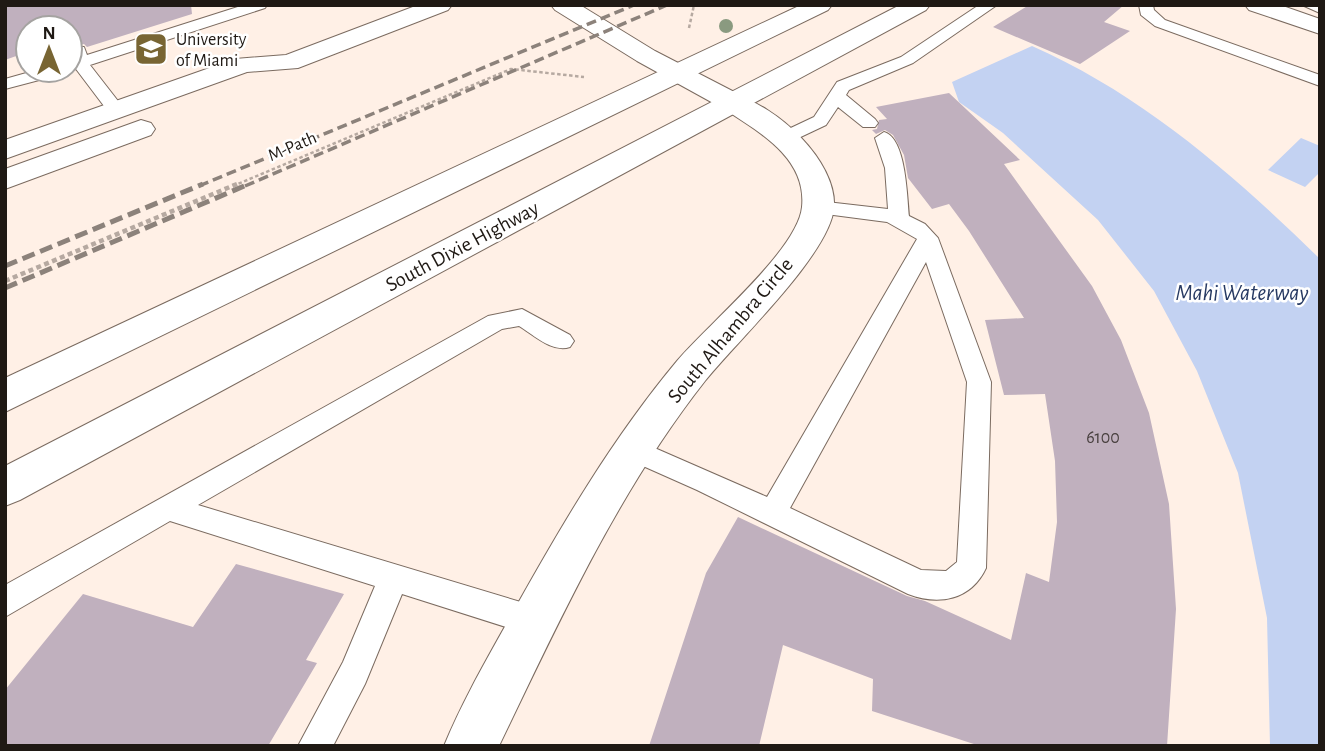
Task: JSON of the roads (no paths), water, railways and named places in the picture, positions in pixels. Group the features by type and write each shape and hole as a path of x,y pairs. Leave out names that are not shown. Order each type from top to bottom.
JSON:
{"main road":[{"path":"5,180 265,82 289,63 440,5"},
{"path":"563,5 646,56 734,103 784,138 807,163 814,177 818,207"},
{"path":"5,396 820,5"},
{"name":"South Dixie Highway","path":"5,487 918,5"},
{"path":"1257,5 1320,27"},
{"path":"5,150 244,64 289,63"},
{"name":"South Alhambra Circle","path":"471,746 534,621 634,450 691,371 799,249 816,219 818,207"}],"lane":[{"path":"84,57 260,5"},
{"path":"784,138 820,121 835,94 843,86 907,60 990,5"},
{"path":"1146,5 1146,12 1160,23 1320,81"},
{"path":"1309,5 1320,9"},
{"path":"84,71 116,110"},
{"path":"835,94 869,122"},
{"path":"884,138 895,169 898,218"},
{"path":"634,450 773,513 919,584 952,586 971,568 979,382 928,238 917,226 898,218 818,207"},
{"path":"773,513 928,238"},
{"path":"5,602 496,322 523,317 562,341"},
{"path":"168,508 534,621"},
{"path":"315,746 354,673 394,577"}],"water":[{"name":"Mahi Waterway","path":"1032,46 1112,88 1185,139 1254,197 1320,259 1320,746 1270,746 1267,618 1238,473 1197,371 1154,291 1098,220 1003,133 959,102 952,82"},
{"path":"1301,138 1320,146 1320,172 1305,187 1268,170"}],"railway":[{"path":"199,186 634,5"},
{"path":"245,186 667,5"},
{"path":"5,266 203,184"},
{"path":"5,288 249,184"}],"place":[{"name":"University of Miami","path":"151,49"}]}
